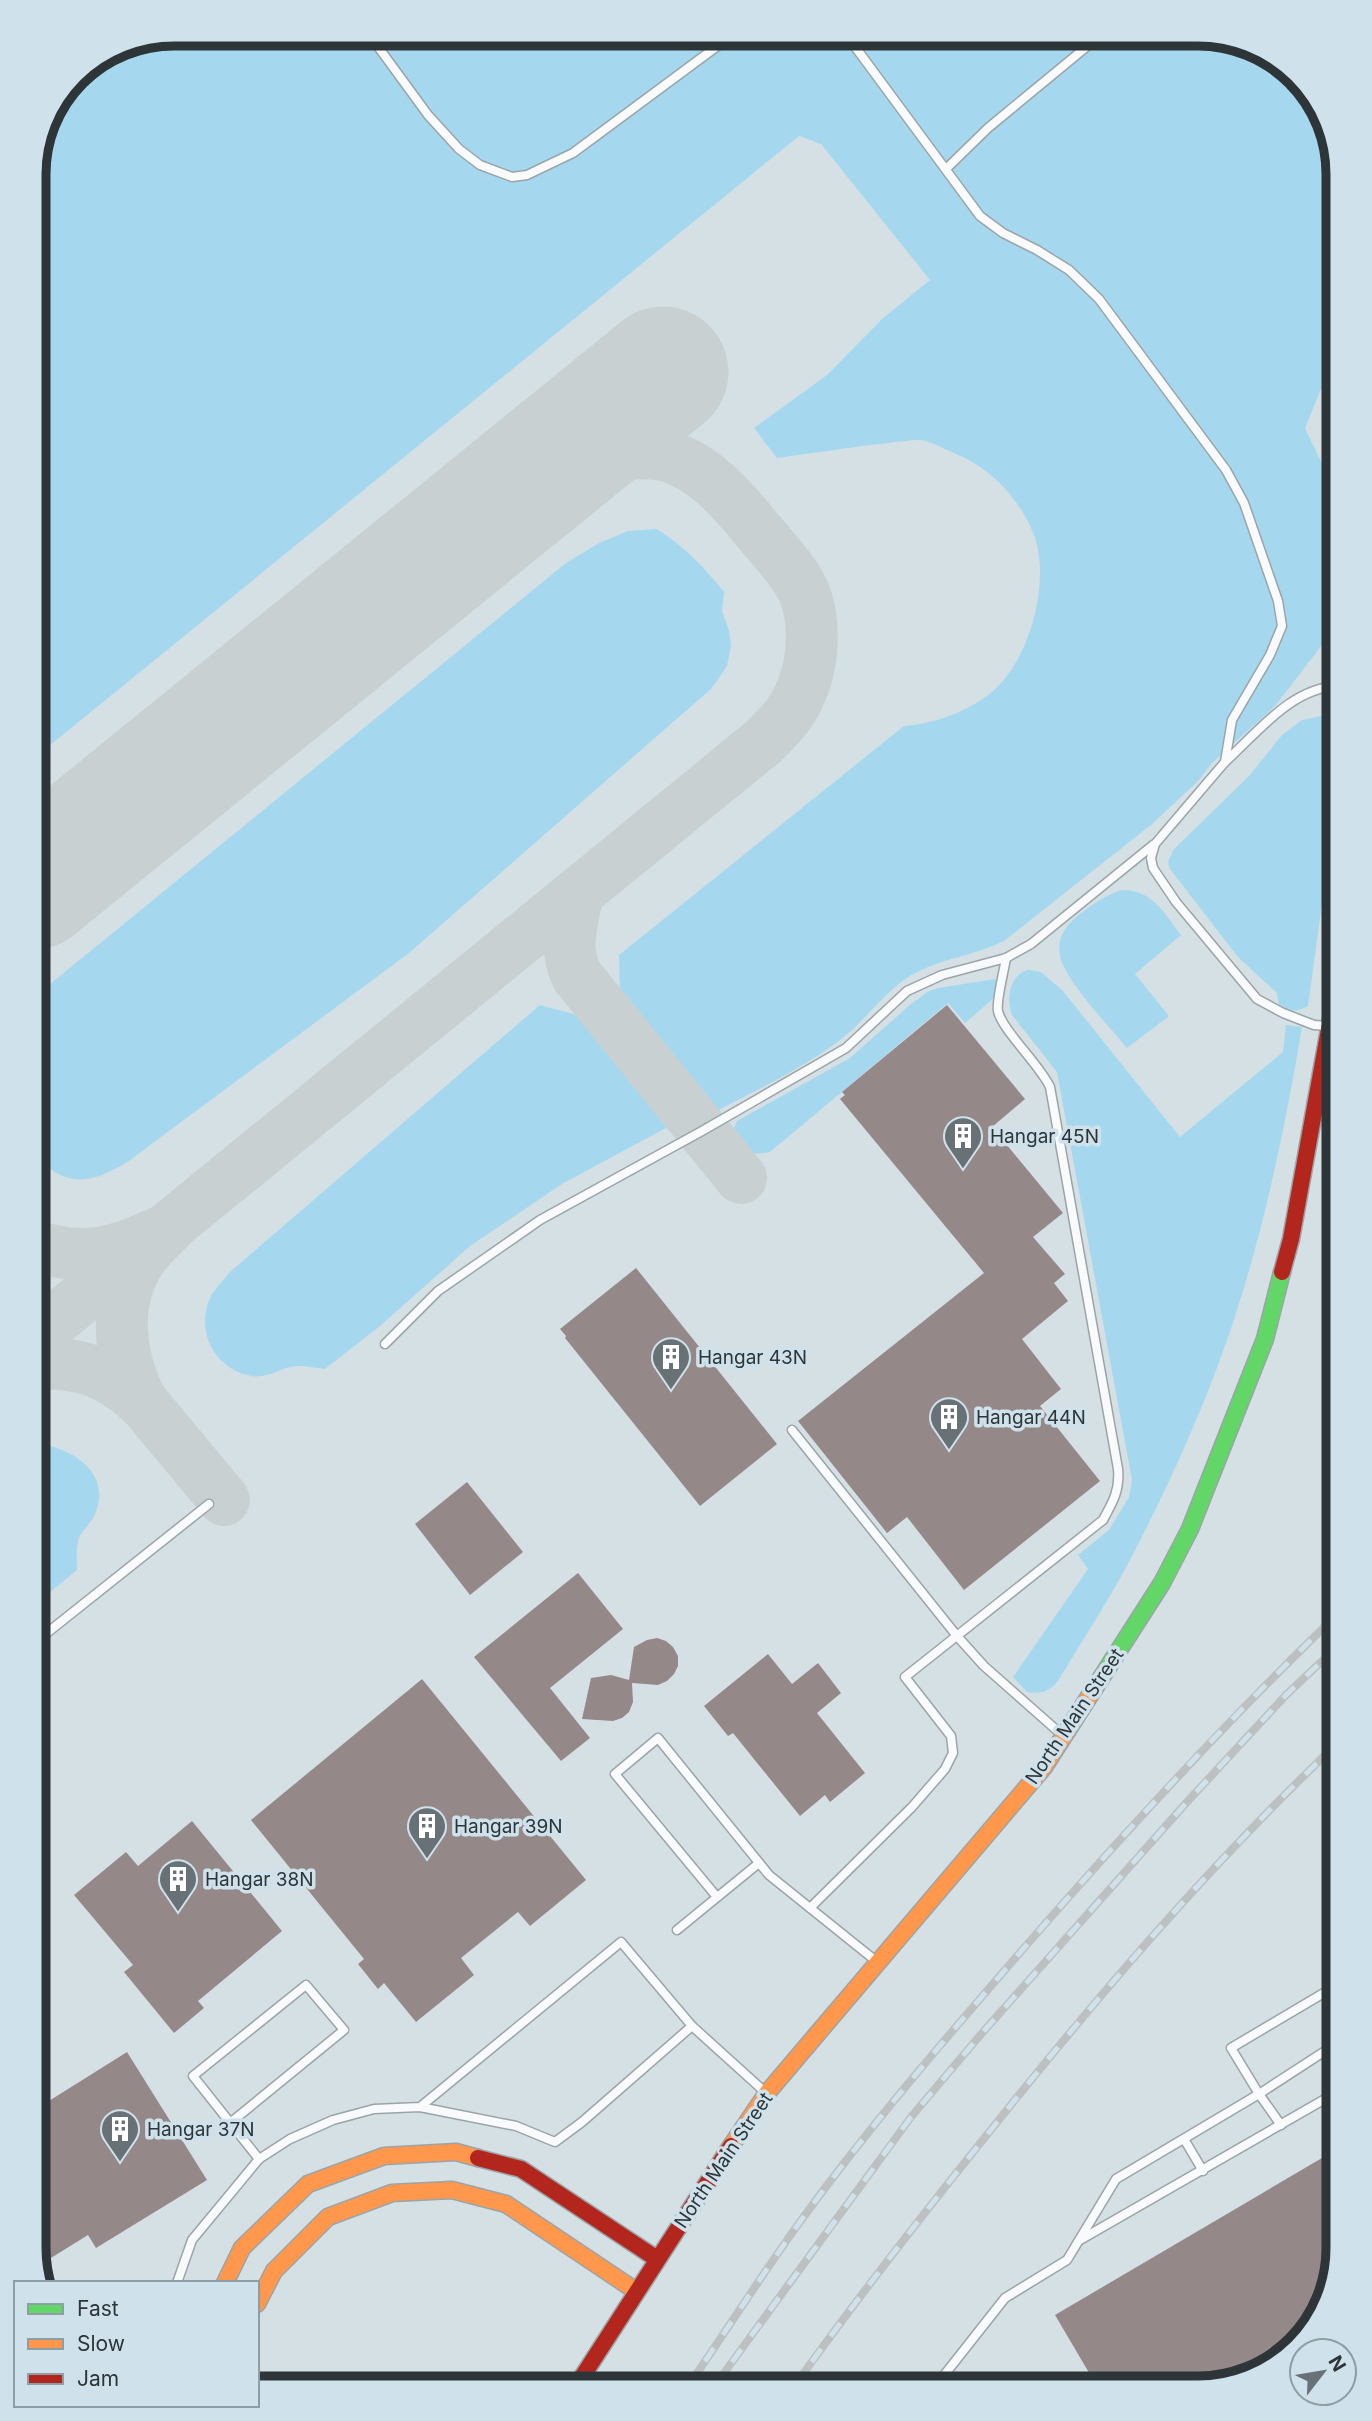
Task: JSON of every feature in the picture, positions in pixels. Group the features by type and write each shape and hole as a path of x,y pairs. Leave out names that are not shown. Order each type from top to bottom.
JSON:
{"main road":[{"name":"North Main Street","path":"583,2375 767,2093 1044,1767 1162,1583 1216,1467 1265,1339 1291,1239 1326,1048"},
{"path":"226,2281 242,2248 308,2184 384,2156 456,2152 521,2169 657,2259"},
{"path":"259,2300 274,2271 328,2217 392,2193 452,2190 506,2204 636,2291"}],"lane":[{"path":"378,46 428,115 459,149 480,164 512,177 527,175 573,153 717,46"},
{"path":"854,46 980,216 1003,233 1069,270 1099,299 1226,470 1244,503 1279,601 1282,626 1270,655 1232,720 1224,762"},
{"path":"946,169 988,128 1087,46"},
{"path":"385,1344 438,1291 540,1220 846,1048 907,991 942,975 1006,958 1031,944 1155,844 1224,762 1300,695 1326,687"},
{"path":"1155,844 1151,858 1153,868 1176,902 1257,999 1283,1013 1314,1025 1326,1026"},
{"path":"810,1908 921,1798 950,1761 953,1744 951,1736 905,1677 1103,1520 1116,1497 1119,1481 1050,1087 1044,1074 998,1013 1006,958"},
{"path":"792,1430 957,1636 984,1666 1063,1737"},
{"path":"46,1634 209,1504"},
{"path":"717,1897 615,1774 658,1738 768,1875 877,1962"},
{"path":"677,1930 759,1863"},
{"path":"420,2107 621,1942 692,2026 767,2093"},
{"path":"230,2123 344,2030 306,1985 193,2076 230,2123 259,2159"},
{"path":"1281,2125 1258,2094 1231,2048 1326,1992"},
{"path":"178,2281 192,2239 259,2159 290,2139 333,2120 374,2109 420,2107 516,2126 555,2142 582,2122 692,2026"},
{"path":"944,2376 1005,2298 1067,2260 1116,2179 1326,2051"},
{"path":"1078,2241 1326,2099"},
{"path":"1184,2139 1203,2171"}],"shaded area":[{"path":"174,46 1207,46 1240,52 1270,67 1295,89 1305,102 1322,140 1326,174 1326,377 1305,428 1326,472 1326,640 1275,706 1212,763 1198,781 1151,825 1004,941 932,965 910,976 824,1052 709,1115 620,1005 619,955 904,726 927,723 951,715 992,692 1017,660 1034,619 1038,596 1039,554 1028,522 1002,486 967,459 920,440 777,458 754,428 827,375 882,319 930,280 821,144 799,136 46,748 46,165 55,125 67,102 89,77 102,67 132,52"},
{"path":"657,529 694,558 724,592 722,611 731,646 727,666 712,688 409,953 126,1163 108,1173 80,1179 62,1175 46,1165 46,987 566,563 599,543 628,531"},
{"path":"1326,715 1326,875 1308,1006 1294,1010 1279,1005 1277,993 1238,957 1170,869 1168,862 1173,850 1249,776 1282,735 1302,720"},
{"path":"1122,890 1150,898 1181,935 1135,974 1169,1016 1127,1048 1078,990 1063,965 1059,949 1064,932 1075,918 1100,900"},
{"path":"1028,970 1041,972 1063,991 1180,1137 1283,1052 1286,1025 1302,1027 1279,1148 1250,1268 1204,1401 1156,1508 1113,1590 1060,1678 1054,1686 1037,1693 1027,1692 1013,1677 1088,1569 1078,1555 1109,1530 1129,1497 1132,1480 1057,1072 1010,1009 1009,995 1013,982"},
{"path":"995,979 998,981 994,998 965,1023 948,1003 770,1152 746,1152 733,1143 730,1137 737,1121 850,1058 929,991"},
{"path":"540,1005 592,1019 677,1122 562,1184 470,1246 380,1326 325,1369 292,1367 270,1374 251,1376 227,1366 211,1347 205,1323 210,1298 230,1272"},
{"path":"46,1445 80,1460 89,1468 99,1489 95,1514 79,1539 77,1570 46,1595"}],"building":[{"path":"947,1005 1025,1099 992,1127 1063,1213 1033,1237 1065,1274 1054,1283 1068,1301 1022,1339 1061,1389 1040,1406 1100,1481 964,1590 907,1517 887,1533 798,1421 984,1273 840,1099 845,1095 842,1092"},
{"name":"Hangar 43N","path":"636,1268 777,1444 700,1506 560,1329"},
{"path":"467,1482 523,1552 470,1595 415,1524"},
{"path":"578,1573 623,1629 550,1688 590,1738 561,1761 474,1657"},
{"path":"657,1638 673,1647 678,1656 678,1666 674,1674 658,1685 632,1683 633,1702 629,1712 622,1718 613,1721 582,1719 591,1678 611,1675 629,1680 634,1647"},
{"path":"768,1654 792,1684 818,1663 841,1693 817,1713 865,1773 830,1802 825,1795 800,1816 733,1733 728,1736 704,1706"},
{"name":"Hangar 39N","path":"422,1679 586,1880 530,1926 518,1912 461,1958 474,1975 416,2022 384,1983 378,1989 358,1964 364,1959 251,1820"},
{"name":"Hangar 38N","path":"192,1821 282,1931 198,2001 204,2008 174,2033 124,1972 133,1965 74,1895 126,1852 138,1866"},
{"name":"Hangar 37N","path":"127,2052 207,2180 96,2248 88,2235 47,2261 46,2103"},
{"path":"1326,2156 1326,2247 1322,2281 1309,2311 1288,2339 1255,2362 1223,2373 1198,2376 1091,2376 1055,2315"}],"taxiway":[{"path":"46,1327 763,742 796,703 811,652 811,620 803,591 785,563 740,509 696,469 683,462 655,454 613,456 572,469 496,508"},
{"path":"578,893 570,945 570,955 577,976 741,1178"},
{"path":"46,1249 70,1254 103,1252 135,1243 169,1228 146,1252 133,1273 123,1310 124,1348 128,1367 142,1402"},
{"path":"46,1363 92,1370 117,1383 142,1402"},
{"path":"120,1375 224,1500"}],"runway":[{"path":"46,873 663,372"}],"railway":[{"path":"695,2376 797,2226 851,2154 936,2050 1139,1819 1217,1735 1326,1626"},
{"path":"722,2376 911,2117 1187,1802 1286,1695 1326,1657"},
{"path":"802,2376 937,2198 1112,1983 1200,1883 1326,1755"}],"traffic: fast":[{"path":"1094,1689 1162,1583 1190,1529 1265,1339 1282,1272"}],"traffic: slow":[{"path":"731,2146 767,2093 1044,1767 1094,1689"},
{"path":"226,2281 242,2248 308,2184 384,2156 456,2152 478,2158"},
{"path":"259,2300 274,2271 328,2217 392,2193 452,2190 506,2204 636,2291"}],"traffic: jam":[{"path":"1282,1272 1291,1239 1326,1046"},
{"path":"583,2375 731,2146"},
{"path":"478,2158 521,2169 657,2259"}],"place":[{"name":"Hangar 45N","path":"963,1170"},
{"name":"Hangar 43N","path":"671,1391"},
{"name":"Hangar 44N","path":"949,1451"},
{"name":"Hangar 39N","path":"427,1860"},
{"name":"Hangar 38N","path":"178,1913"},
{"name":"Hangar 37N","path":"120,2163"}]}
